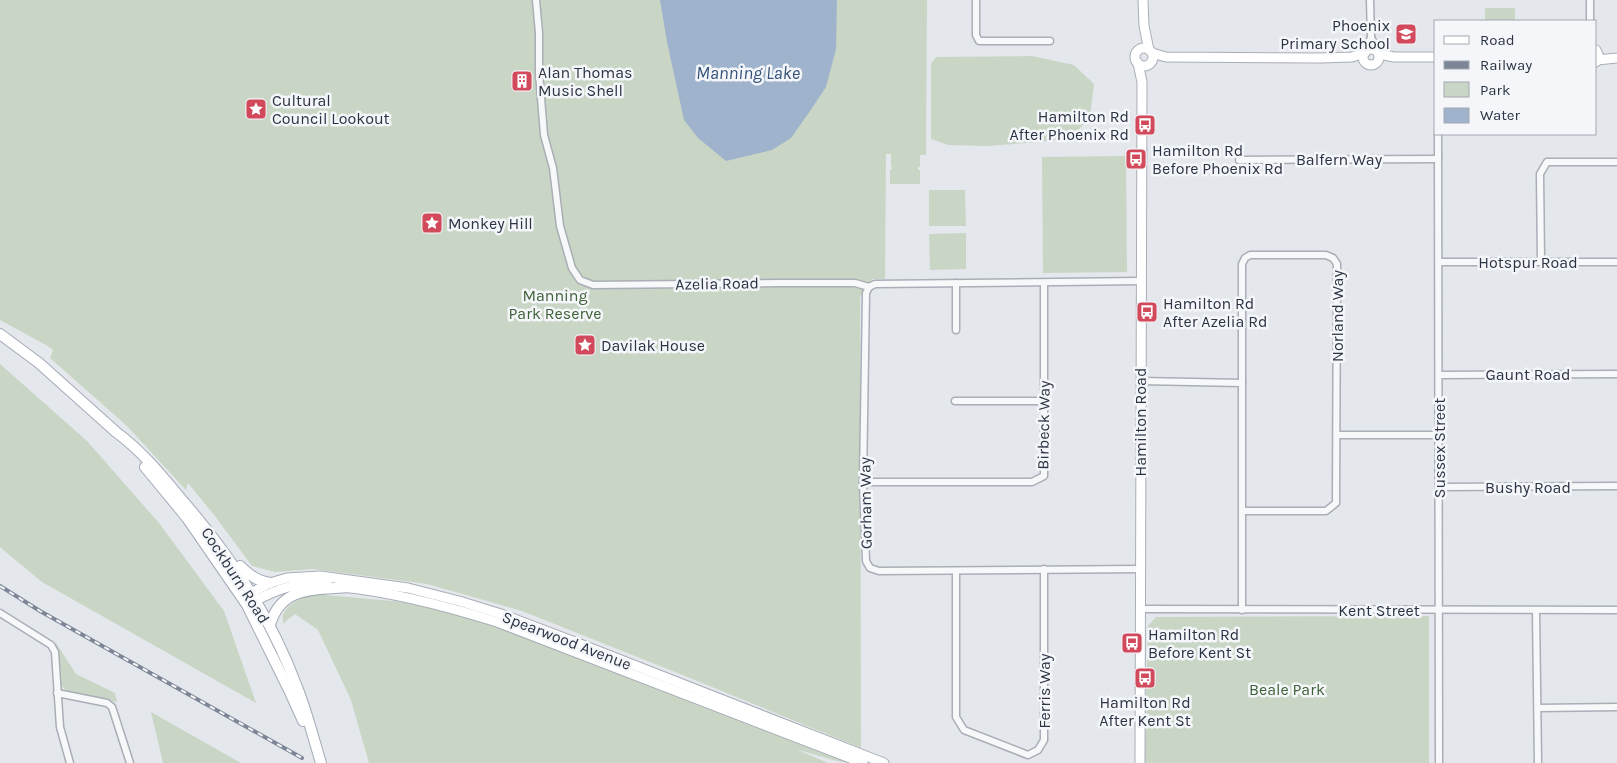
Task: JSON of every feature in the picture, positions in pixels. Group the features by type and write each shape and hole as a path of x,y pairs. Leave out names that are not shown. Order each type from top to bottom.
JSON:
{"main road":[{"path":"1139,0 1149,56"},
{"path":"1143,0 1144,26 1149,56 1145,66 1138,63 1136,56 1149,56 1166,57 1352,57 1371,49 1378,56 1434,57"},
{"path":"1365,52 1363,57 1366,63"},
{"name":"Hamilton Road","path":"1142,82 1149,56"},
{"path":"1352,57 1371,65 1378,56"},
{"path":"1597,56 1617,57"},
{"name":"Hamilton Road","path":"1138,63 1142,82 1140,763"},
{"name":"Cockburn Road","path":"0,334 39,363 128,441 200,520 227,556 249,599 315,744"},
{"name":"Cockburn Road","path":"116,432 124,445 187,518 270,625 297,686 321,763"},
{"path":"227,556 250,576 260,582 270,583"},
{"name":"Spearwood Avenue","path":"249,599 270,583 287,578 320,576 408,588 459,601 501,614 884,763"},
{"name":"Spearwood Avenue","path":"249,599 284,587 304,584 348,587 403,596 456,609 497,622 862,763"},
{"path":"270,625 276,608 288,598 306,590 348,587"}],"street":[{"name":"Azelia Road","path":"536,0 544,135 553,168 561,231 572,268 580,280 593,285 855,283 869,286 875,284 1141,281"},
{"path":"976,0 976,35 979,41 1050,41"},
{"path":"1365,52 1370,37 1370,0"},
{"path":"1590,0 1590,20"},
{"path":"1370,37 1378,56"},
{"name":"Sussex Street","path":"1438,135 1439,763"},
{"name":"Balfern Way","path":"1239,160 1438,159"},
{"path":"1541,261 1540,174 1547,162 1617,162"},
{"name":"Norland Way","path":"1242,511 1326,511 1336,502 1337,264 1333,258 1326,255 1250,255 1245,258 1242,264 1242,383 1242,511 1242,610"},
{"name":"Hotspur Road","path":"1439,262 1617,262"},
{"name":"Birbeck Way","path":"863,482 1032,482 1044,476 1044,283"},
{"path":"956,284 956,330"},
{"name":"Gorham Way","path":"869,286 866,293 863,482 866,561 870,568 879,571 1140,569"},
{"name":"Gaunt Road","path":"1439,375 1617,374"},
{"path":"1140,381 1242,383"},
{"path":"955,401 1044,401"},
{"path":"1337,435 1438,435"},
{"name":"Bushy Road","path":"1438,487 1617,486"},
{"name":"Ferris Way","path":"956,571 956,717 964,730 1028,755 1038,750 1044,740 1044,569"},
{"name":"Kent Street","path":"1140,609 1617,610"},
{"path":"1536,610 1538,763"},
{"path":"0,612 53,648 55,652 60,727 70,763"},
{"path":"57,693 107,703 112,707 130,763"},
{"path":"1538,708 1617,707"}],"green space":[{"name":"Manning Park Reserve","path":"0,0 927,0 926,155 920,155 920,167 918,167 918,170 920,170 920,184 890,184 891,154 886,154 885,279 872,279 860,297 861,748 522,611 427,584 313,569 275,572 252,566 188,483 186,490 127,426 50,358 53,350 0,320"},
{"path":"1485,8 1515,8 1515,20 1485,20"},
{"path":"1032,56 1074,65 1094,84 1090,117 1074,135 1042,142 986,146 948,145 931,139 931,64 936,57"},
{"path":"1126,156 1127,272 1043,273 1042,157"},
{"path":"929,190 965,190 966,226 929,226"},
{"path":"966,233 966,269 930,270 929,234"},
{"path":"0,364 87,441 159,523 224,611 256,703 42,582 0,547"},
{"path":"314,594 415,603 488,623 854,763 833,760 798,750 828,763 369,763 351,700 318,630 295,614 284,624 283,618 287,608 297,601"},
{"name":"Beale Park","path":"1429,616 1429,763 1144,763 1148,626 1156,617"},
{"path":"56,643 76,674 115,693 117,702 66,691 59,683"},
{"path":"151,712 241,763 163,763"}],"water":[{"name":"Manning Lake","path":"660,0 837,0 836,49 826,87 791,138 772,150 726,161 698,138 684,120"}],"railway":[{"path":"0,586 40,611 302,758"}],"place":[{"name":"Phoenix Primary School","path":"1406,34"},
{"name":"Alan Thomas Music Shell","path":"522,81"},
{"name":"Cultural Council Lookout","path":"256,109"},
{"name":"Hamilton Rd After Phoenix Rd","path":"1145,125"},
{"name":"Hamilton Rd Before Phoenix Rd","path":"1136,159"},
{"name":"Monkey Hill","path":"432,223"},
{"name":"Hamilton Rd After Azelia Rd","path":"1147,312"},
{"name":"Davilak House","path":"585,345"},
{"name":"Hamilton Rd Before Kent St","path":"1132,643"},
{"name":"Hamilton Rd After Kent St","path":"1145,678"}]}
